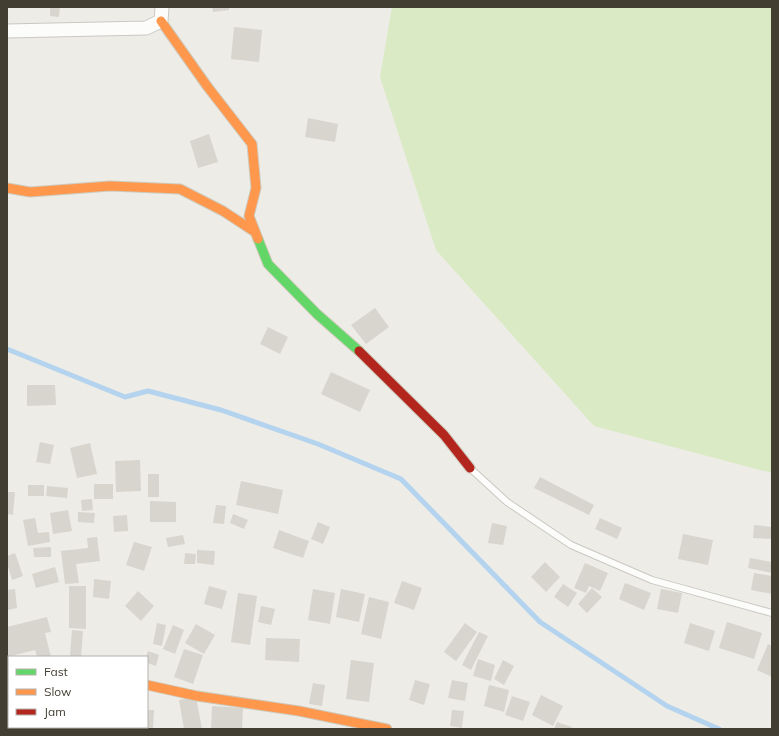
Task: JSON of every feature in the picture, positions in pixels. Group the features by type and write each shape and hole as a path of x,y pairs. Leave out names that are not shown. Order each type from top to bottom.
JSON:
{"street":[{"path":"162,7 161,20 207,86 252,144 256,188 249,216 268,264 317,314 362,355 444,435 470,468"},
{"path":"7,31 146,28 161,20"},
{"path":"7,188 30,192 110,186 180,189 223,211 255,232"},
{"path":"148,685 197,696 299,711 387,729"}],"lane":[{"path":"470,468 508,502 571,545 652,580 772,613"}],"green space":[{"path":"392,7 772,7 772,473 594,426 436,250 380,77"}],"building":[{"path":"50,7 60,7 59,17 50,16"},
{"path":"212,7 229,7 229,10 213,12"},
{"path":"234,27 262,30 259,62 231,59"},
{"path":"308,118 338,124 335,142 305,137"},
{"path":"209,134 218,162 198,168 190,141"},
{"path":"375,308 389,327 366,344 351,325"},
{"path":"268,327 288,337 280,354 260,344"},
{"path":"331,372 370,390 360,412 321,394"},
{"path":"27,385 55,385 56,405 27,406"},
{"path":"40,442 54,445 50,464 36,462"},
{"path":"90,443 97,474 77,478 70,448"},
{"path":"140,460 141,491 116,492 115,461"},
{"path":"148,474 159,474 159,497 148,497"},
{"path":"540,477 594,505 589,515 534,488"},
{"path":"241,481 283,490 278,514 236,505"},
{"path":"94,484 113,484 113,499 94,499"},
{"path":"28,485 44,485 44,496 28,496"},
{"path":"47,486 68,488 67,498 46,496"},
{"path":"7,492 15,492 13,515 7,514"},
{"path":"92,499 93,510 82,511 81,500"},
{"path":"150,501 176,502 176,522 150,522"},
{"path":"216,505 226,506 224,524 213,523"},
{"path":"68,510 72,531 53,534 50,513"},
{"path":"78,512 95,513 94,523 78,522"},
{"path":"233,514 248,520 244,529 230,523"},
{"path":"127,515 128,531 114,532 113,516"},
{"path":"35,518 38,533 49,532 50,542 28,546 23,520"},
{"path":"600,518 622,528 617,539 595,529"},
{"path":"318,522 330,527 323,544 311,539"},
{"path":"492,523 507,526 503,545 488,543"},
{"path":"754,525 772,527 772,539 753,538"},
{"path":"279,530 309,541 303,558 273,548"},
{"path":"683,534 713,540 708,565 678,559"},
{"path":"183,535 185,544 168,547 166,538"},
{"path":"97,537 100,561 76,564 79,583 65,584 61,551 88,548 87,538"},
{"path":"134,542 152,547 144,571 126,565"},
{"path":"51,547 51,557 34,557 33,548"},
{"path":"197,550 215,551 214,565 197,563"},
{"path":"15,553 23,576 12,580 7,563 7,556"},
{"path":"185,553 196,554 195,564 184,564"},
{"path":"750,558 772,562 772,573 748,568"},
{"path":"545,562 560,577 546,592 531,577"},
{"path":"585,563 608,573 600,591 589,586 586,593 574,588"},
{"path":"55,567 59,582 36,588 32,574"},
{"path":"754,573 772,576 772,594 751,590"},
{"path":"94,579 111,581 109,599 93,597"},
{"path":"402,581 422,588 414,610 394,603"},
{"path":"625,583 651,593 644,610 619,599"},
{"path":"563,584 577,593 568,607 554,597"},
{"path":"69,586 86,586 86,629 69,628"},
{"path":"209,586 227,591 222,609 204,604"},
{"path":"592,588 602,597 587,613 578,604"},
{"path":"15,589 17,608 8,610 7,590"},
{"path":"313,589 335,593 330,624 308,620"},
{"path":"341,589 365,594 359,622 336,617"},
{"path":"661,589 682,593 678,613 657,609"},
{"path":"138,591 154,606 141,621 125,606"},
{"path":"238,593 257,596 250,645 231,642"},
{"path":"369,597 389,602 381,639 361,634"},
{"path":"261,606 275,609 271,625 258,622"},
{"path":"47,617 51,632 45,633 51,656 37,656 35,650 7,657 7,627"},
{"path":"727,622 762,633 754,659 719,648"},
{"path":"157,623 166,625 162,646 153,644"},
{"path":"465,623 477,632 456,661 444,652"},
{"path":"690,623 715,631 709,651 684,643"},
{"path":"196,624 215,635 204,654 185,643"},
{"path":"173,625 184,630 175,654 163,649"},
{"path":"72,630 83,631 81,656 70,656"},
{"path":"479,632 488,636 471,670 462,665"},
{"path":"266,638 300,639 299,662 265,660"},
{"path":"768,644 772,646 772,677 757,670"},
{"path":"184,649 203,655 193,684 174,677"},
{"path":"148,651 159,655 156,666 148,663 148,656 146,656"},
{"path":"478,659 495,665 491,681 473,676"},
{"path":"351,660 374,663 369,702 346,699"},
{"path":"503,660 514,666 504,685 494,679"},
{"path":"415,680 430,684 424,705 409,700"},
{"path":"452,680 468,683 465,701 448,698"},
{"path":"313,683 325,685 322,706 309,704"},
{"path":"489,685 509,690 504,712 484,706"},
{"path":"8,688 8,721 7,719"},
{"path":"541,695 563,706 553,726 532,715"},
{"path":"512,696 530,702 523,721 505,715"},
{"path":"196,697 202,729 184,729 179,700"},
{"path":"212,706 243,708 242,729 211,729"},
{"path":"148,710 154,710 153,729 141,729 148,728"},
{"path":"452,710 464,711 462,728 450,726"},
{"path":"557,722 572,727 571,729 554,729"}],"waterway":[{"path":"7,349 125,397 148,391 221,410 318,444 401,479 540,622 667,706 719,729"}],"traffic: fast":[{"path":"258,239 268,264 317,314 359,351"}],"traffic: slow":[{"path":"161,21 207,86 252,144 256,188 249,216 258,239"},
{"path":"7,188 30,192 110,186 180,189 223,211 255,232"},
{"path":"148,685 197,696 299,711 387,729"}],"traffic: jam":[{"path":"359,351 444,435 470,468"}]}
